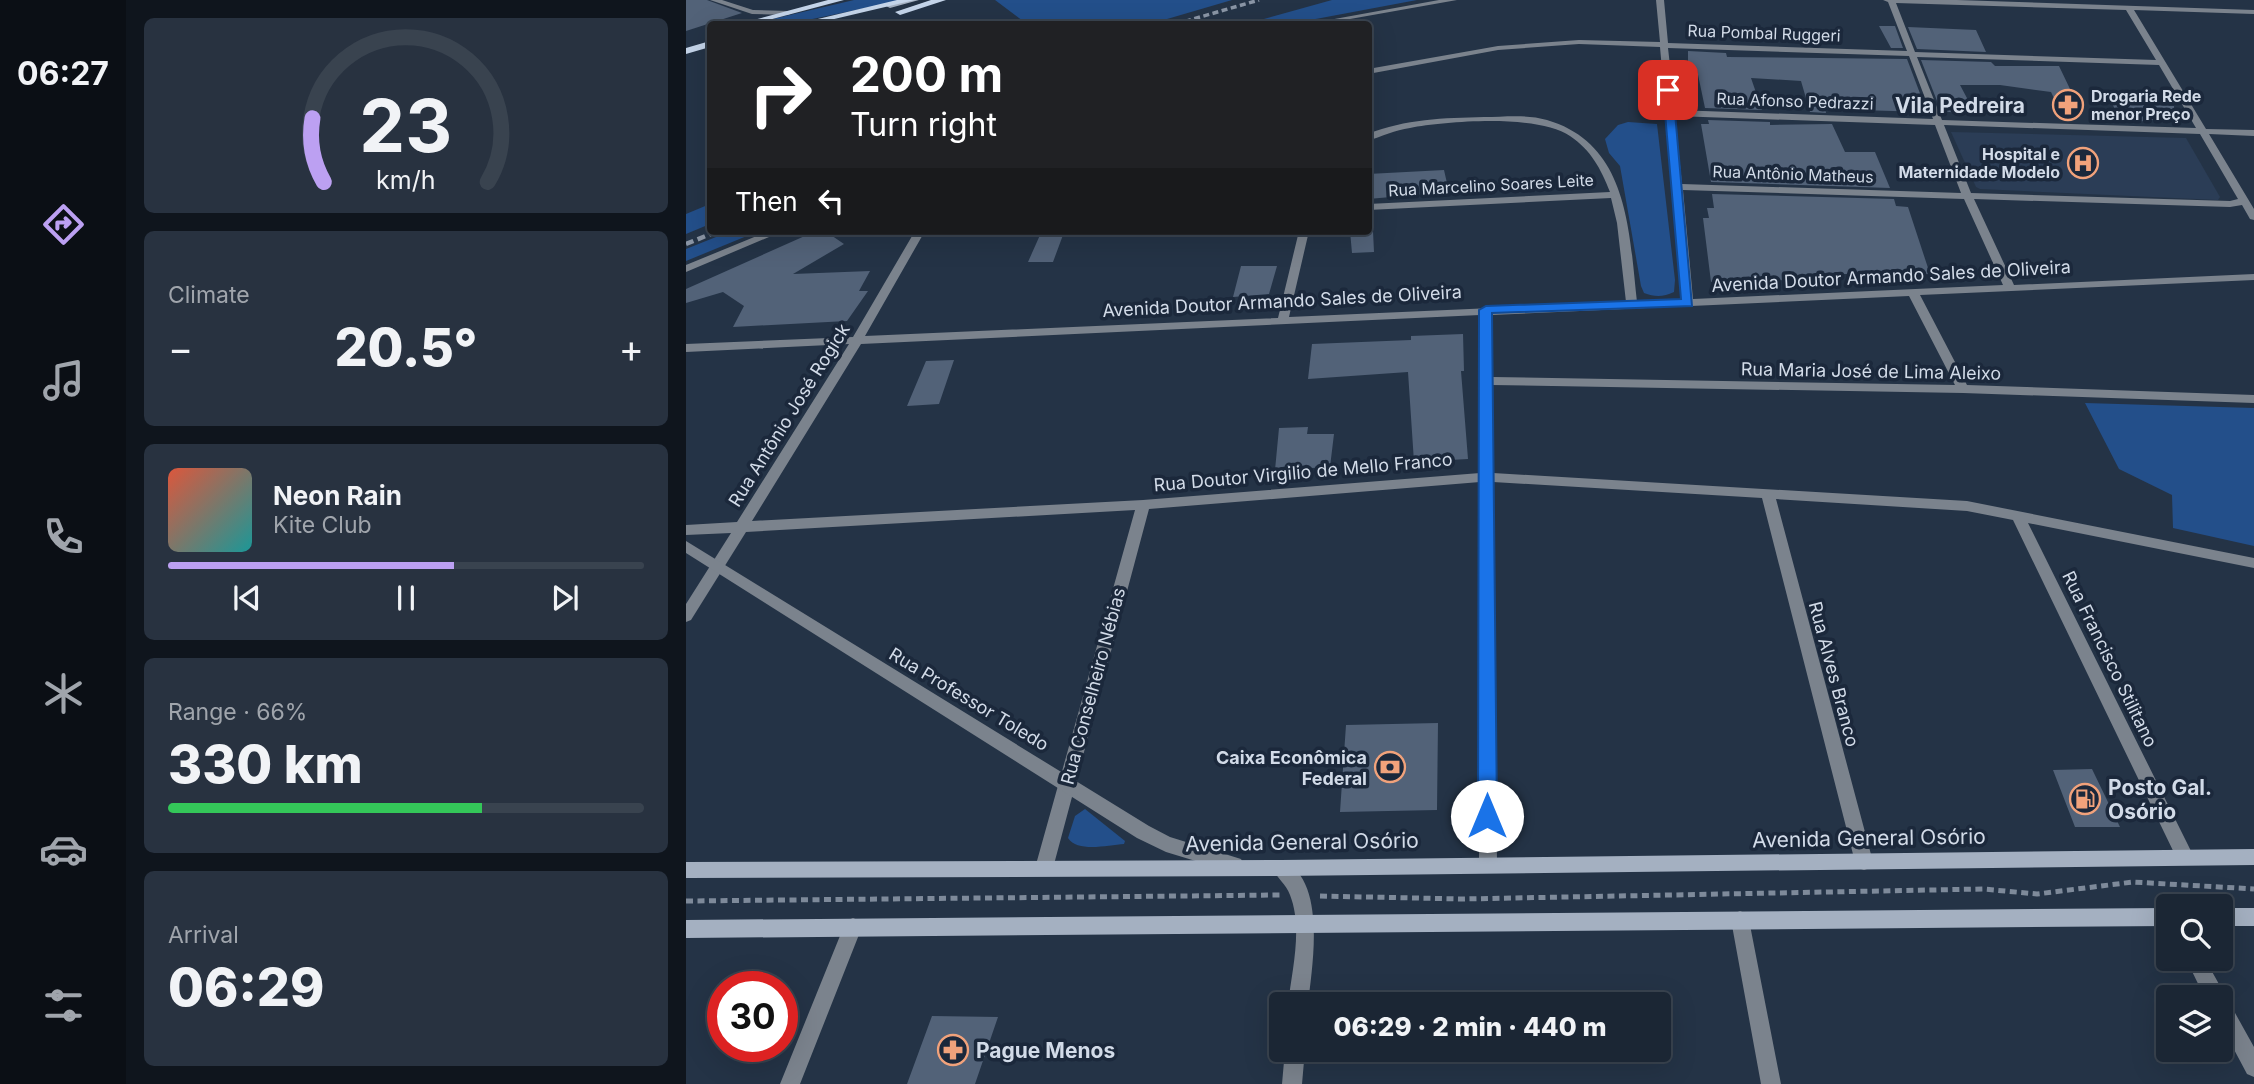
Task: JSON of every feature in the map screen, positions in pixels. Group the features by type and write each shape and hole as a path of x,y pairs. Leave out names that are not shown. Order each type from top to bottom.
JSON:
{"main road":[{"path":"756,21 839,0"},
{"path":"817,21 913,0"},
{"path":"854,21 941,0"},
{"path":"686,40 707,34"},
{"path":"686,52 707,47"},
{"name":"Avenida General Osório","path":"686,870 2254,857"},
{"path":"686,929 2156,917"},
{"path":"2233,917 2254,917"}],"street":[{"path":"713,0 752,12 788,13"},
{"path":"1329,21 1453,0"},
{"path":"1660,0 1688,303"},
{"path":"2010,288 1968,196 1889,0 2254,12"},
{"path":"2129,8 2254,217"},
{"name":"Rua Pombal Ruggeri","path":"1372,71 1498,48 1579,42 2160,63"},
{"name":"Rua Afonso Pedrazzi","path":"1671,113 2254,133"},
{"path":"1372,136 1381,131 1425,123 1543,122 1574,133 1595,150 1604,162 1616,195 1632,305"},
{"name":"Rua Antônio Matheus","path":"1676,187 2230,204 2244,201"},
{"name":"Rua Marcelino Soares Leite","path":"1372,207 1616,195"},
{"path":"686,269 768,235"},
{"name":"Rua Antônio José Rogick","path":"686,616 858,338 918,235"},
{"path":"1283,319 1303,235"},
{"name":"Avenida Doutor Armando Sales de Oliveira","path":"686,348 858,338 2254,277"},
{"path":"1913,293 1963,389"},
{"path":"1486,310 1488,863"},
{"name":"Rua Maria José de Lima Aleixo","path":"1487,381 1963,389 2254,399"},
{"name":"Rua Doutor Virgilio de Mello Franco","path":"686,530 1143,505 1486,477 1966,506 2254,563"},
{"name":"Rua Alves Branco","path":"1768,496 1864,862"},
{"name":"Rua Conselheiro Nébias","path":"1044,868 1143,505"},
{"name":"Rua Francisco Stilitano","path":"2018,516 2185,857"},
{"name":"Rua Professor Toledo","path":"686,546 1166,844 1240,866"},
{"path":"1281,867 1292,876 1302,896 1304,923 1299,992"},
{"path":"1740,920 1771,1084"},
{"path":"790,1084 853,927"},
{"path":"2233,1028 2254,1067"},
{"path":"1292,1084 1294,1062"}],"path":[{"path":"686,901 1302,896 1462,899 1983,889 2037,894 2133,882 2254,890"}],"shaded area":[{"path":"854,0 905,0 803,21 764,21"},
{"path":"995,0 1232,0 1160,21 1023,21"},
{"path":"1332,0 1417,0 1305,21 1257,21"},
{"path":"1628,122 1657,124 1675,280 1674,292 1666,295 1644,293 1641,286 1620,166 1609,153 1605,139 1618,125"},
{"name":"Hospital e Maternidade Modelo","path":"1951,132 2186,138 2220,197 2218,200 1980,189 1976,187"},
{"path":"707,205 707,225 686,234 686,214"},
{"path":"721,235 749,235 686,261 686,249"},
{"path":"2085,403 2254,408 2254,546 2173,528 2172,495 2119,469"},
{"path":"1085,809 1125,841 1124,844 1086,847 1073,843 1068,838 1075,816"}],"building":[{"path":"686,0 707,0 742,13 717,21 707,21 707,24 686,31"},
{"path":"1879,26 1895,26 1903,48 1891,48"},
{"path":"1908,27 1976,30 1986,52 1917,49"},
{"path":"1688,51 1726,53 1727,57 1907,59 1927,112 1825,109 1826,113 1810,112 1801,81 1751,78 1762,110 1705,108 1697,70 1688,69"},
{"path":"1921,60 1991,62 1995,66 2059,66 2082,114 2061,113 2051,92 2000,85 1960,85 1976,115 1941,111"},
{"path":"2112,104 2174,106 2174,118 2124,123"},
{"path":"1708,120 1770,122 1770,125 1832,124 1845,152 1875,152 1890,188 1711,182 1701,124 1709,124"},
{"path":"1444,170 1449,192 1372,199 1372,174"},
{"path":"1712,194 1894,199 1896,206 1908,207 1930,274 1820,274 1821,277 1792,276 1793,280 1711,282 1703,218 1709,218 1707,208 1714,208"},
{"path":"1373,231 1374,252 1352,253 1350,235 1372,235"},
{"path":"807,235 831,235 844,244 793,274 870,271 859,291 868,291 847,321 733,327 744,306 723,292 686,303 686,289"},
{"path":"1040,235 1063,235 1053,262 1028,262"},
{"path":"1241,266 1277,266 1269,294 1233,297"},
{"path":"1463,334 1464,371 1461,371 1468,459 1414,462 1408,372 1308,379 1312,344 1411,340 1411,336"},
{"path":"954,360 939,404 907,406 926,361"},
{"path":"1308,427 1307,434 1334,434 1330,467 1275,470 1279,428"},
{"name":"Caixa Econômica Federal","path":"1438,723 1437,810 1340,812 1346,725"},
{"name":"Posto Gal. Osório","path":"2092,769 2120,827 2075,827 2053,770"},
{"name":"Pague Menos","path":"932,1016 998,1017 975,1084 907,1084"}],"railway":[{"path":"1186,21 1259,0"},
{"path":"686,244 708,235"}],"place":[{"name":"Drogaria Rede menor Preço","path":"2068,105"},
{"name":"Hospital e Maternidade Modelo","path":"2083,163"},
{"name":"Caixa Econômica Federal","path":"1390,767"},
{"name":"Posto Gal. Osório","path":"2085,799"},
{"name":"Pague Menos","path":"953,1050"}],"district":[{"name":"Vila Pedreira","path":"1960,105"}],"route":[{"path":"1487,816 1486,310 1688,303 1668,90"}]}
